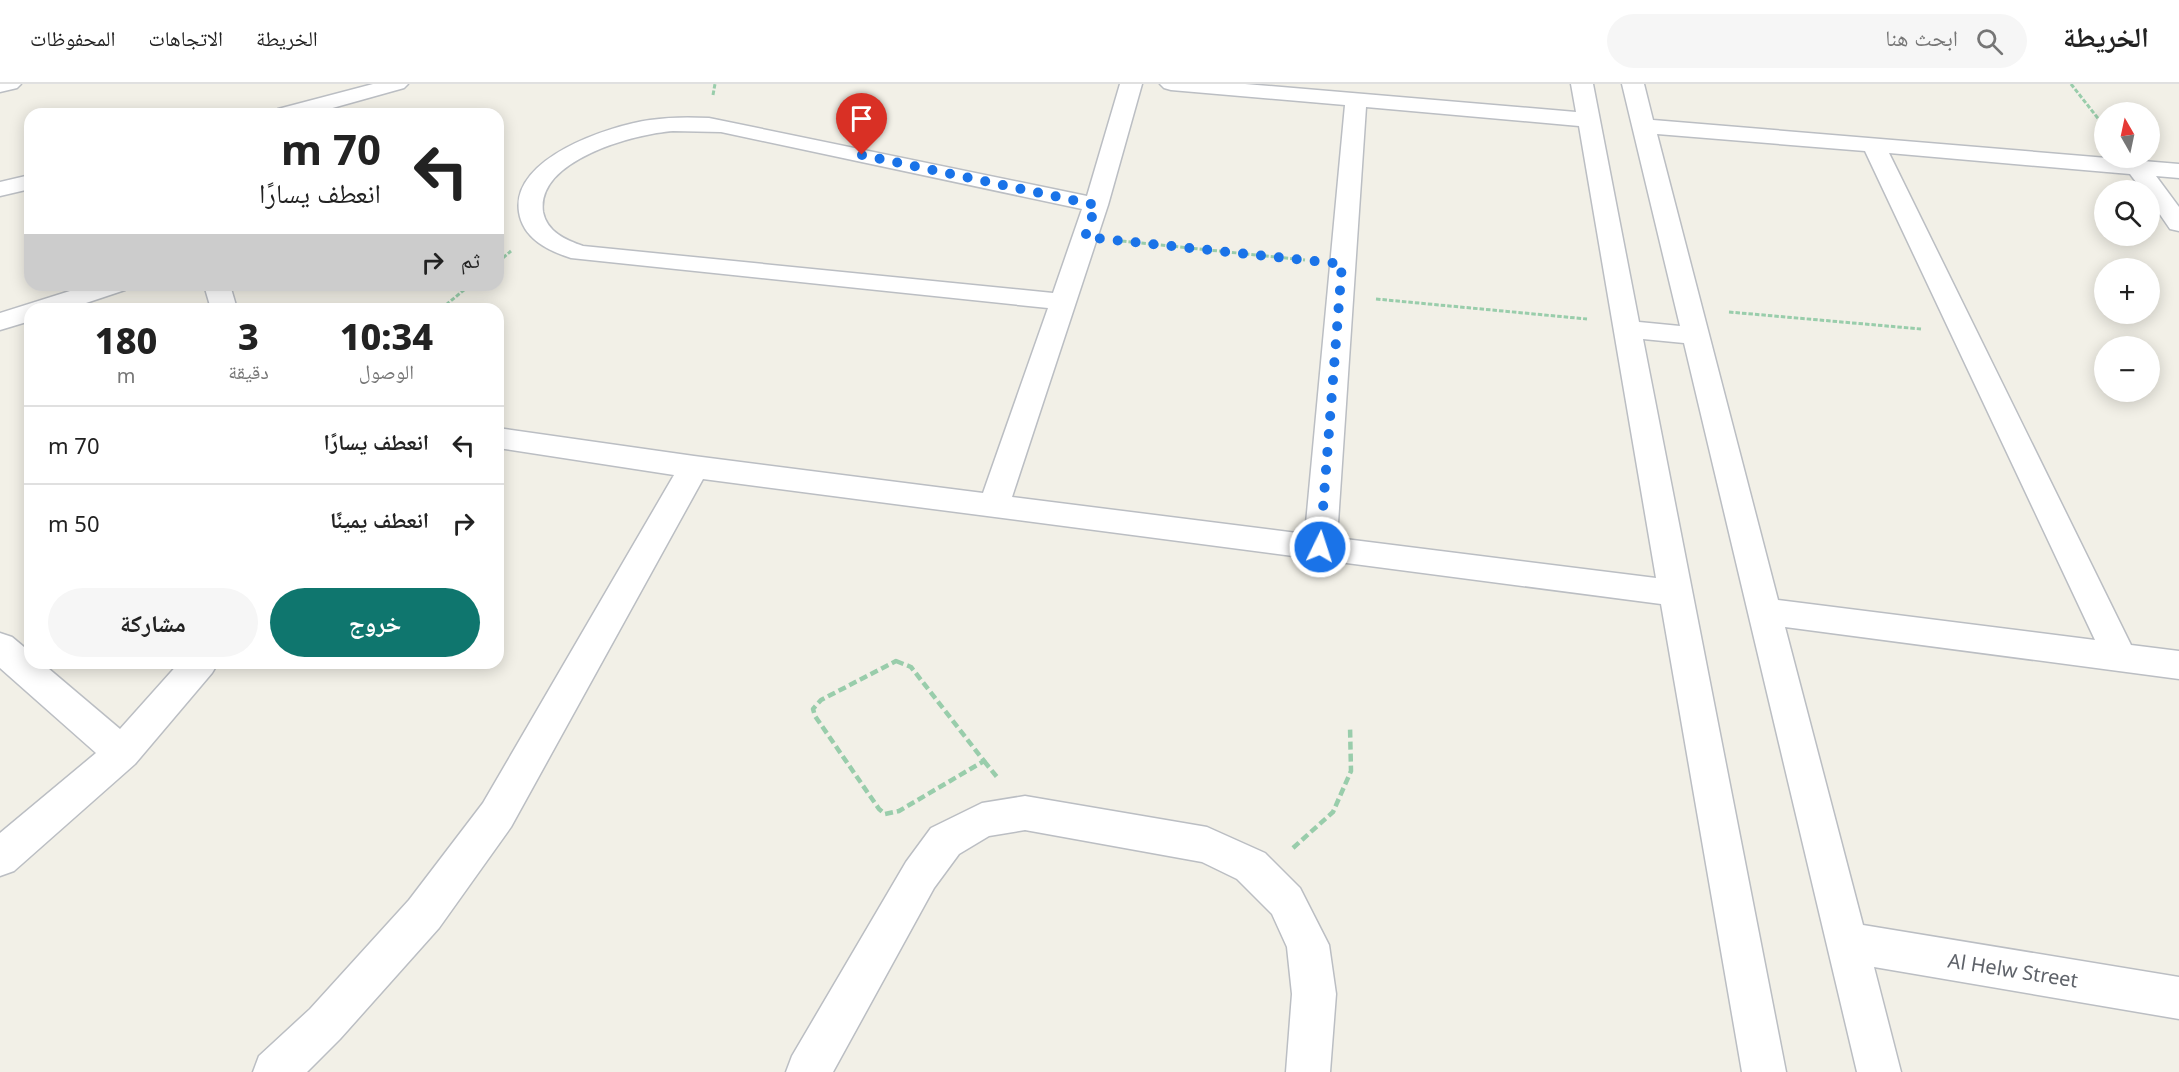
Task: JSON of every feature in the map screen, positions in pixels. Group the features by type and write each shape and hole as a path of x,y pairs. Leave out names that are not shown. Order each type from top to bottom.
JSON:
{"street":[{"path":"0,86 10,84"},
{"path":"308,108 397,84"},
{"path":"994,505 1096,205 1131,84"},
{"path":"1171,84 1589,120"},
{"path":"1582,84 1764,1072"},
{"path":"1633,84 1879,1072"},
{"path":"1320,547 1356,100"},
{"path":"1063,302 580,253 555,243 538,230 529,208 536,184 557,163 589,144 627,131 669,124 721,125 1096,205"},
{"path":"1644,126 2094,164"},
{"path":"1874,146 2120,657"},
{"path":"2138,168 2179,224"},
{"path":"2148,168 2179,171"},
{"path":"2,187 24,183"},
{"path":"60,303 97,291"},
{"path":"0,322 24,314"},
{"path":"1627,326 1692,322"},
{"path":"504,439 694,467 1676,593"},
{"path":"275,1072 325,1024 424,914 497,815 694,467"},
{"path":"1764,611 2179,665"},
{"path":"0,647 24,668"},
{"path":"25,669 122,753"},
{"path":"0,858 122,753 195,669"},
{"path":"808,1072 920,875 945,841 982,820 1025,813 1207,845 1251,866 1286,901 1308,945 1314,994 1308,1072"},
{"name":"Al Helw Street","path":"1846,942 2179,998"}],"path":[{"path":"2071,84 2094,113"},
{"path":"1085,237 1342,264"},
{"path":"448,303 463,291"},
{"path":"1339,295 1627,326"},
{"path":"1692,322 1964,333"},
{"path":"890,662 902,662 911,667 984,761 899,811 890,814 879,809 815,716 813,709 821,700 890,662"},
{"path":"1251,866 1299,845 1333,812 1351,771 1350,726"}],"route":[{"path":"862,155 1096,205 1085,237 1342,264 1320,547"}]}
